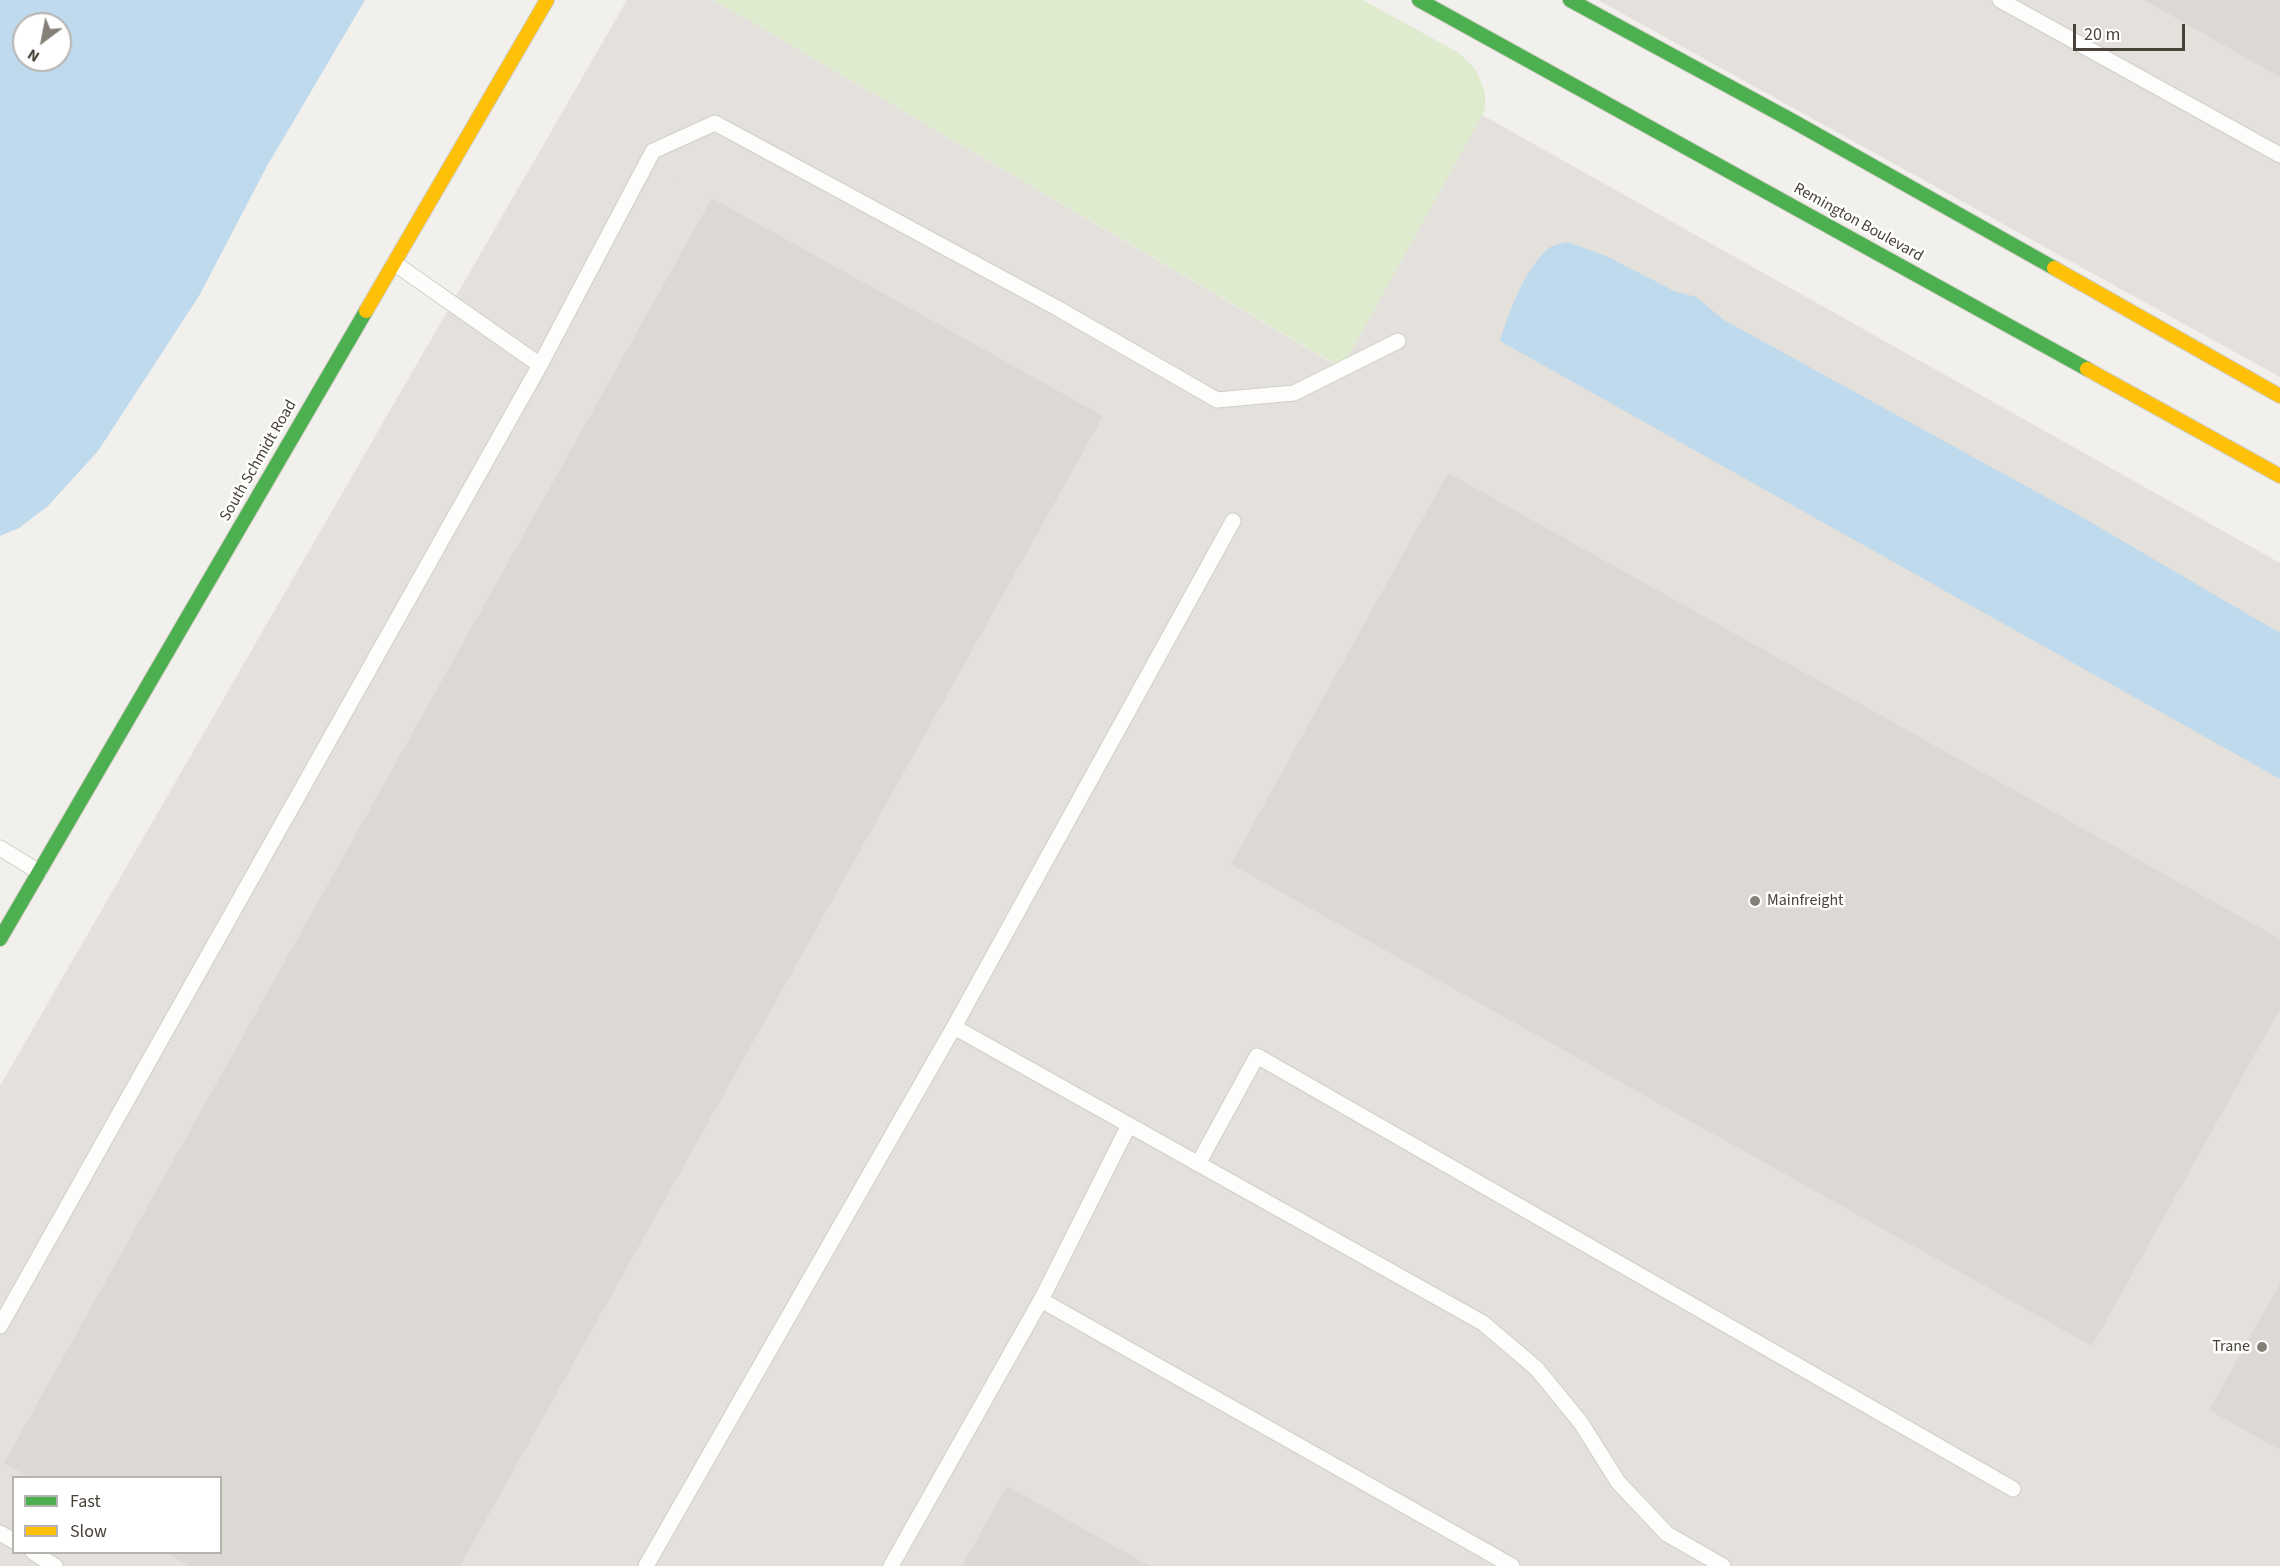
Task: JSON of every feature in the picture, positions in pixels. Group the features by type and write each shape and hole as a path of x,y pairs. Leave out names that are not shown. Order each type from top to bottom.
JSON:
{"street":[{"name":"South Schmidt Road","path":"0,939 547,0"},
{"name":"Remington Boulevard","path":"1419,0 2280,476"},
{"path":"1570,0 1791,120 2280,396"}],"lane":[{"path":"2000,0 2280,155"},
{"path":"0,1326 540,365 653,151 715,123 1057,308 1217,400 1294,393 1398,341"},
{"path":"394,263 540,365"},
{"path":"646,1566 954,1027 1233,521"},
{"path":"0,848 39,872"},
{"path":"954,1027 1483,1323 1537,1369 1581,1423 1618,1482 1667,1534 1723,1566"},
{"path":"1198,1164 1257,1056 2013,1488"},
{"path":"891,1566 1041,1300 1129,1125"},
{"path":"1041,1300 1512,1566"},
{"path":"36,1554 56,1566"}],"shaded area":[{"path":"627,0 714,0 1341,368 1482,115 2280,563 2280,1566 0,1566 0,1086"},
{"path":"1598,0 2280,0 2280,377"},
{"path":"663,175 690,191 0,1425 0,1360"}],"green space":[{"path":"714,0 1363,0 1459,53 1476,70 1485,92 1485,110 1342,368"}],"water":[{"path":"0,0 365,0 267,166 199,296 98,451 48,506 19,528 0,536"},
{"path":"1568,242 1608,257 1674,291 1696,297 1724,320 2073,512 2280,633 2280,779 1500,341 1513,304 1532,267 1549,248"}],"building":[{"path":"2144,0 2280,0 2280,77"},
{"path":"712,198 1103,416 460,1566 189,1566 168,1554 222,1554 222,1476 27,1476 4,1463"},
{"name":"Mainfreight","path":"1448,473 2280,939 2280,1009 2092,1346 1231,864"},
{"name":"Trane","path":"2280,1284 2280,1450 2209,1410"},
{"path":"1007,1486 1150,1566 962,1566"}],"traffic: fast":[{"path":"1419,0 2087,369"},
{"path":"1570,0 1791,120 2054,268"},
{"path":"0,939 366,311"}],"traffic: slow":[{"path":"366,311 547,0"},
{"path":"2054,268 2280,396"},
{"path":"2087,369 2280,476"}],"place":[{"name":"Mainfreight","path":"1755,901"},
{"name":"Trane","path":"2262,1347"}]}
